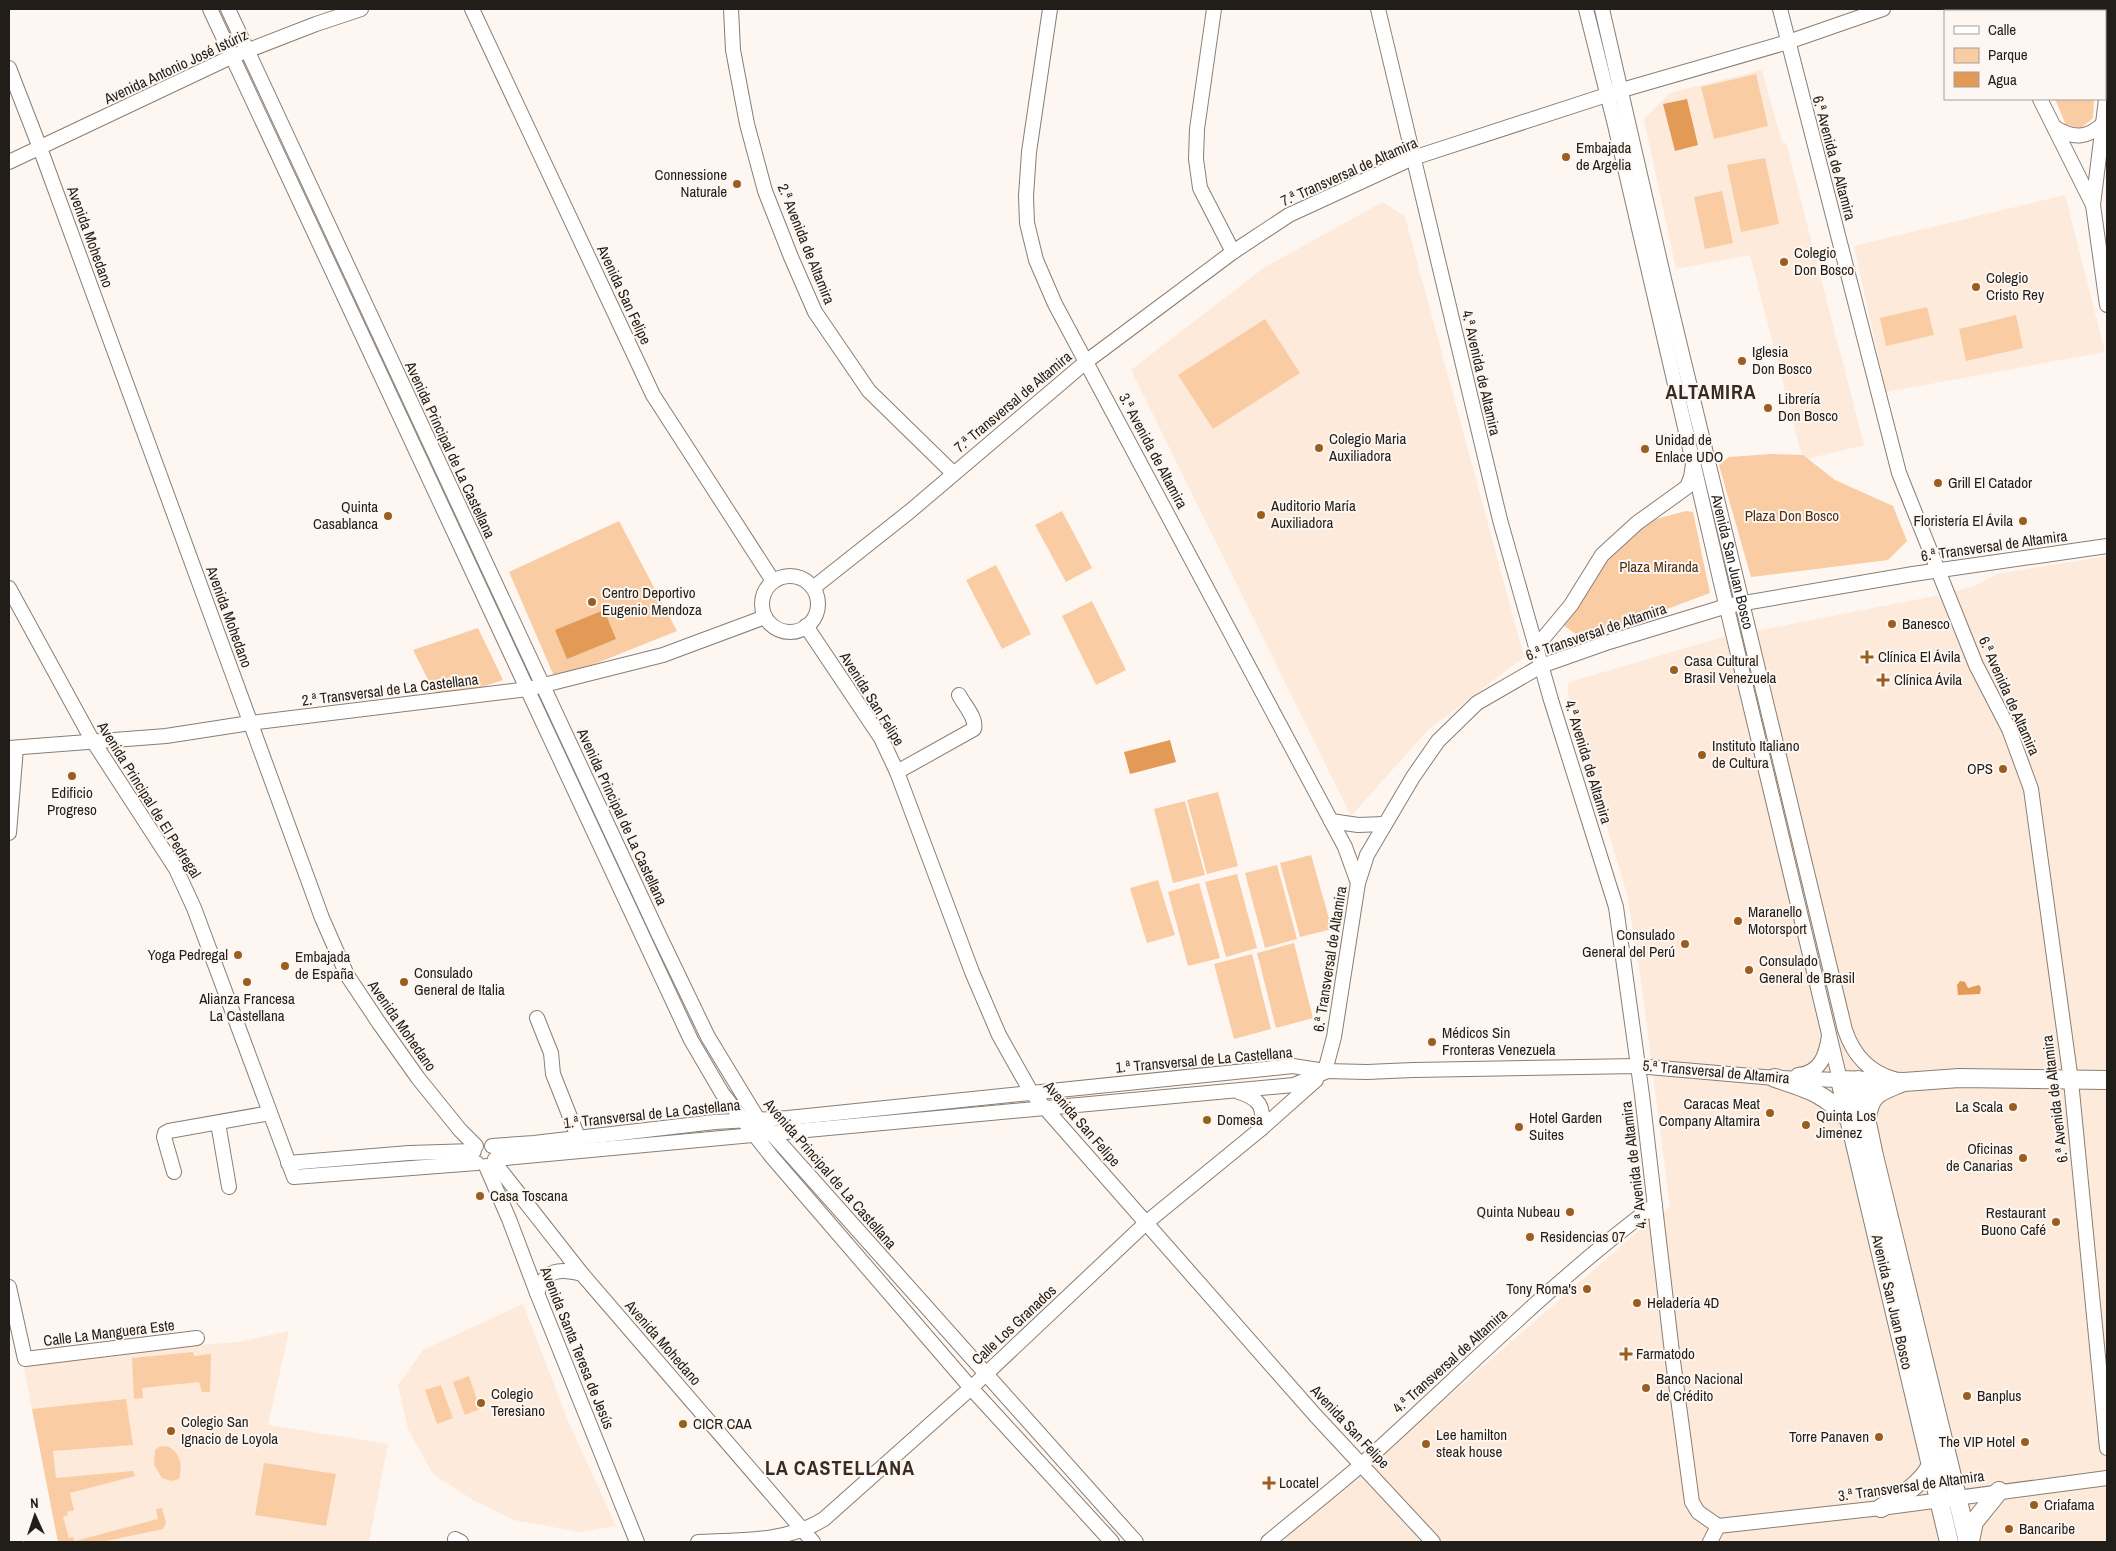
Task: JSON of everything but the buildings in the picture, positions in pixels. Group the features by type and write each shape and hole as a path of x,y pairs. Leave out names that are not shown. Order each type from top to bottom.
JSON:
{"main road":[{"path":"1775,1078 1820,1094 1858,1122"},
{"name":"5.ª Transversal de Altamira","path":"1849,1080 1904,1082 1959,1078 2107,1080"},
{"name":"Avenida San Juan Bosco","path":"1849,1080 1930,1465 1940,1499 1949,1542"},
{"name":"Avenida San Juan Bosco","path":"1904,1082 1874,1096 1858,1122 1969,1542"},
{"path":"1881,1508 1901,1497 1916,1484 1927,1472 1930,1465"},
{"path":"1969,1542 1974,1522 1999,1491"}],"street":[{"name":"Avenida Principal de La Castellana","path":"210,9 231,58 535,687 708,1037 760,1120 771,1133 1136,1542"},
{"name":"Avenida Principal de La Castellana","path":"228,9 535,687 691,1040 722,1093 742,1121 971,1388 1112,1542"},
{"name":"Avenida Antonio José Istúriz","path":"9,162 247,51 361,9"},
{"name":"Avenida San Felipe","path":"472,9 653,395 773,581"},
{"name":"2.ª Avenida de Altamira","path":"731,9 733,50 747,124 763,183 791,257 815,312 869,391 953,473"},
{"name":"3.ª Avenida de Altamira","path":"1050,9 1029,152 1026,196 1027,222 1036,260 1087,362 1345,847 1358,883"},
{"path":"1214,9 1197,130 1196,159 1200,188 1233,252"},
{"name":"4.ª Avenida de Altamira","path":"1378,9 1500,520 1541,666 1616,907 1642,1094 1692,1502 1698,1512 1718,1526"},
{"name":"Avenida San Juan Bosco","path":"1586,9 1608,94 1727,606 1829,1032 1837,1062 1849,1080"},
{"name":"Avenida San Juan Bosco","path":"1602,9 1664,279 1850,1045 1869,1067 1888,1078 1904,1082"},
{"name":"6.ª Avenida de Altamira","path":"1780,9 1899,473 1976,665 2009,729 2031,789 2071,1081 2107,1448"},
{"name":"7.ª Transversal de Altamira","path":"813,588 909,512 1087,362 1233,252 1289,215 1413,158 1608,94 1788,42 1883,9"},
{"name":"Avenida Mohedano","path":"9,68 322,918 347,975 418,1078 460,1130 485,1156 582,1274 813,1542"},
{"path":"2107,91 2093,205 2107,305"},
{"path":"2040,100 2093,205"},
{"path":"2054,127 2068,134 2084,135 2091,134 2104,124"},
{"path":"1536,647 1571,604 1602,555 1637,523 1686,486 1691,477 1693,459"},
{"name":"6.ª Transversal de Altamira","path":"1325,1071 1337,1019 1358,883 1368,854 1384,824 1438,741 1477,703 1541,666 1609,642 1742,602 2107,546"},
{"path":"794,576 808,582 813,588 818,606 814,617 806,626 794,632 787,632 774,627 765,617 762,611 762,598 773,581 779,578 794,576"},
{"name":"Avenida Principal de El Pedregal","path":"9,588 93,742 176,869 194,908 294,1178"},
{"name":"2.ª Transversal de La Castellana","path":"12,748 166,736 250,723 535,687 572,680 663,655 765,617"},
{"name":"Avenida San Felipe","path":"806,626 881,738 897,772 972,972 999,1035 1031,1092 1361,1465 1434,1542"},
{"path":"897,772 974,729 975,724 972,717 958,695"},
{"path":"9,833 12,748"},
{"path":"1331,821 1358,825 1384,824"},
{"path":"537,1018 551,1053 553,1074 578,1137"},
{"name":"Avenida San Juan Bosco","path":"1775,1078 1806,1074 1813,1071 1819,1065 1826,1051 1829,1032"},
{"name":"1.ª Transversal de La Castellana","path":"288,1163 409,1153 485,1156 534,1143 715,1122 760,1120 1293,1066 1325,1071"},
{"name":"5.ª Transversal de Altamira","path":"1325,1071 1367,1072 1637,1066 1775,1078 1849,1080"},
{"name":"1.ª Transversal de La Castellana","path":"294,1178 485,1156 754,1135 1294,1086 1325,1071"},
{"name":"Calle Los Granados","path":"698,1542 761,1539 813,1526 824,1519 971,1388 1147,1222 1262,1128 1325,1071"},
{"path":"1236,1091 1251,1096 1260,1104 1263,1116 1262,1128"},
{"path":"174,1172 164,1137 165,1133 270,1113"},
{"path":"218,1123 229,1187"},
{"name":"Avenida Santa Teresa de Jesús","path":"485,1156 537,1293 637,1542"},
{"name":"4.ª Transversal de Altamira","path":"1268,1542 1361,1465 1533,1307 1655,1205"},
{"path":"537,1293 541,1282 556,1271 568,1270 582,1274"},
{"name":"Calle La Manguera Este","path":"9,1287 25,1359 197,1338"},
{"name":"3.ª Transversal de Altamira","path":"1718,1526 1881,1508 1958,1496 2107,1478"},
{"path":"1710,1542 1718,1526"}],"shaded area":[{"name":"Colegio Don Bosco","path":"1762,70 1782,143 1786,143 1864,445 1803,460 1750,255 1676,269 1644,119 1670,93"},
{"name":"Colegio Cristo Rey","path":"2065,195 2105,352 1886,392 1854,246"},
{"name":"Colegio Maria Auxiliadora","path":"1383,202 1405,217 1524,657 1429,729 1351,816 1131,370 1265,267"},
{"path":"2107,556 2107,1542 1282,1542 1637,1232 1670,1207 1641,980 1627,894 1568,695 1568,684 1720,638 1945,594 1975,586 1997,574"},
{"name":"Colegio Teresiano","path":"523,1304 568,1421 616,1526 580,1532 514,1520 473,1500 433,1474 408,1429 398,1385 423,1350"},
{"name":"Colegio San Ignacio de Loyola","path":"289,1331 268,1425 388,1444 369,1542 58,1542 24,1368 30,1364 122,1351 239,1342"}],"green space":[{"path":"2016,9 2100,9 2100,10"},
{"path":"1756,74 1768,126 1714,139 1701,87"},
{"path":"2055,100 2094,100 2093,118 2081,128 2066,125"},
{"path":"1765,158 1779,224 1741,232 1727,165"},
{"path":"1722,191 1733,243 1705,249 1694,197"},
{"path":"1927,307 1934,335 1886,346 1880,318"},
{"path":"2016,315 2023,348 1966,361 1959,329"},
{"path":"1265,319 1300,373 1213,429 1178,375"},
{"name":"Plaza Don Bosco","path":"1772,454 1803,455 1835,480 1893,506 1907,541 1888,560 1751,577 1719,465 1729,457"},
{"path":"1062,511 1092,568 1066,582 1035,525"},
{"name":"Plaza Miranda","path":"1686,511 1693,512 1710,593 1584,640 1563,625 1607,557 1645,522"},
{"name":"Centro Deportivo Eugenio Mendoza","path":"619,521 677,631 592,665 554,676 509,572"},
{"path":"996,565 1031,634 1002,649 966,580"},
{"path":"1092,601 1126,670 1096,685 1062,616"},
{"path":"478,628 503,680 439,701 413,650"},
{"path":"1218,792 1238,866 1207,874 1187,800"},
{"path":"1185,801 1205,875 1173,883 1154,809"},
{"path":"1311,855 1332,929 1300,937 1280,863"},
{"path":"1277,865 1297,939 1265,948 1245,873"},
{"path":"1237,874 1257,948 1226,957 1205,882"},
{"path":"1158,880 1175,935 1147,943 1130,888"},
{"path":"1199,883 1220,958 1188,966 1168,892"},
{"path":"1294,943 1313,1018 1276,1028 1257,953"},
{"path":"1252,954 1271,1029 1234,1039 1214,964"},
{"path":"193,1352 194,1356 211,1354 210,1392 202,1392 199,1382 142,1388 143,1398 134,1399 132,1358"},
{"path":"469,1376 480,1409 465,1415 453,1382"},
{"path":"441,1385 453,1418 437,1424 425,1390"},
{"path":"126,1399 133,1445 53,1451 56,1478 133,1471 135,1476 70,1493 74,1510 67,1512 68,1515 63,1517 69,1538 73,1537 75,1541 158,1519 156,1509 162,1508 166,1523 163,1529 102,1542 58,1542 32,1409"},
{"path":"166,1446 175,1451 179,1459 181,1469 179,1479 171,1481 162,1478 154,1465 155,1450"},
{"path":"264,1463 336,1474 326,1526 255,1515"}],"water":[{"path":"1687,99 1698,145 1675,151 1663,104"},
{"path":"604,610 616,639 567,659 555,630"},
{"path":"1170,740 1176,762 1130,774 1124,752"},
{"path":"1960,981 1965,982 1968,988 1979,985 1981,988 1980,994 1958,995 1957,985"}],"place":[{"name":"Embajada de Argelia","path":"1566,157"},
{"name":"Connessione Naturale","path":"737,184"},
{"name":"Colegio Don Bosco","path":"1784,262"},
{"name":"Colegio Cristo Rey","path":"1976,287"},
{"name":"Iglesia Don Bosco","path":"1742,361"},
{"name":"Librería Don Bosco","path":"1768,408"},
{"name":"Colegio Maria Auxiliadora","path":"1319,448"},
{"name":"Unidad de Enlace UDO","path":"1645,449"},
{"name":"Grill El Catador","path":"1938,483"},
{"name":"Auditorio María Auxiliadora","path":"1261,515"},
{"name":"Quinta Casablanca","path":"388,516"},
{"name":"Floristería El Ávila","path":"2023,521"},
{"name":"Centro Deportivo Eugenio Mendoza","path":"592,602"},
{"name":"Banesco","path":"1892,624"},
{"name":"Clínica El Ávila","path":"1867,657"},
{"name":"Casa Cultural Brasil Venezuela","path":"1674,670"},
{"name":"Clínica Ávila","path":"1883,680"},
{"name":"Instituto Italiano de Cultura","path":"1702,755"},
{"name":"OPS","path":"2003,769"},
{"name":"Edificio Progreso","path":"72,776"},
{"name":"Maranello Motorsport","path":"1738,921"},
{"name":"Consulado General del Perú","path":"1685,944"},
{"name":"Yoga Pedregal","path":"238,955"},
{"name":"Embajada de España","path":"285,966"},
{"name":"Consulado General de Brasil","path":"1749,970"},
{"name":"Alianza Francesa La Castellana","path":"247,982"},
{"name":"Consulado General de Italia","path":"404,982"},
{"name":"Médicos Sin Fronteras Venezuela","path":"1432,1042"},
{"name":"La Scala","path":"2013,1107"},
{"name":"Caracas Meat Company Altamira","path":"1770,1113"},
{"name":"Domesa","path":"1207,1120"},
{"name":"Quinta Los Jimenez","path":"1806,1125"},
{"name":"Hotel Garden Suites","path":"1519,1127"},
{"name":"Oficinas de Canarias","path":"2023,1158"},
{"name":"Casa Toscana","path":"480,1196"},
{"name":"Quinta Nubeau","path":"1570,1212"},
{"name":"Restaurant Buono Café","path":"2056,1222"},
{"name":"Residencias 07","path":"1530,1237"},
{"name":"Tony Roma's","path":"1587,1289"},
{"name":"Heladería 4D","path":"1637,1303"},
{"name":"Farmatodo","path":"1626,1354"},
{"name":"Banco Nacional de Crédito","path":"1646,1388"},
{"name":"Banplus","path":"1967,1396"},
{"name":"Colegio Teresiano","path":"481,1403"},
{"name":"CICR CAA","path":"683,1424"},
{"name":"Colegio San Ignacio de Loyola","path":"171,1431"},
{"name":"Torre Panaven","path":"1879,1437"},
{"name":"The VIP Hotel","path":"2025,1442"},
{"name":"Lee hamilton steak house","path":"1426,1444"},
{"name":"Locatel","path":"1269,1483"},
{"name":"Criafama","path":"2034,1505"},
{"name":"Bancaribe","path":"2009,1529"}],"district":[{"name":"ALTAMIRA","path":"1711,392"},
{"name":"LA CASTELLANA","path":"840,1468"}]}
